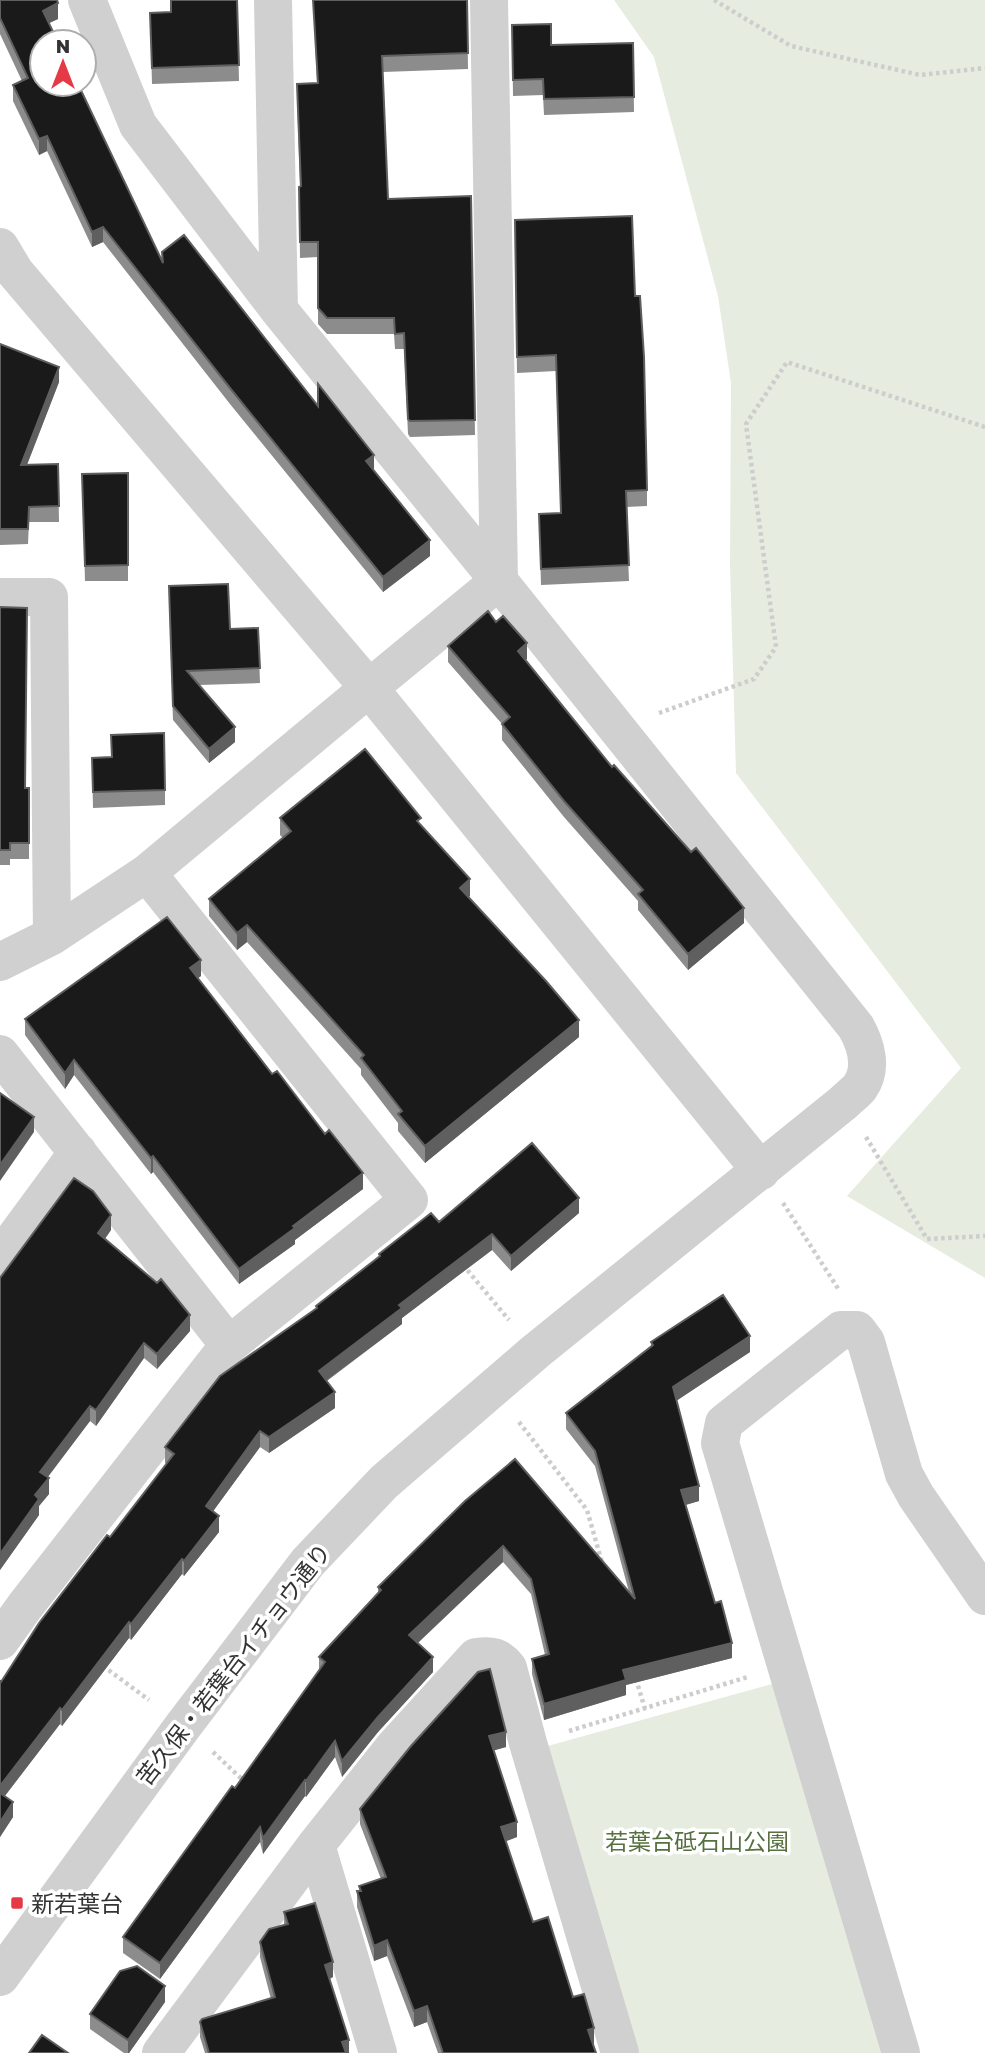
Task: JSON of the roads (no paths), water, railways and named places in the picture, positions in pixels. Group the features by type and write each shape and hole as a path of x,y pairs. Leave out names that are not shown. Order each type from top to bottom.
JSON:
{"street":[{"name":"苦久保・若葉台イチョウ通り","path":"0,1977 183,1726 308,1562 384,1482 493,1388 843,1103 860,1087 866,1072 867,1058 864,1043 856,1027 279,310 138,125 87,0"},
{"path":"273,0 279,310"},
{"path":"0,962 52,936 147,873 499,581 489,0"},
{"path":"0,247 15,272 369,688 761,1171"},
{"path":"0,597 50,597 52,936"},
{"path":"0,1641 12,1597 229,1345 409,1200 147,873"},
{"path":"0,1054 229,1345"},
{"path":"0,1258 78,1153"},
{"path":"901,2053 720,1443 724,1423 841,1330 857,1330 866,1342 904,1474 916,1496 985,1596"},
{"path":"161,2053 316,1845 394,1747 476,1657 489,1655 502,1660 508,1668 620,2053"},
{"path":"316,1845 378,2053"}],"place":[{"name":"新若葉台","path":"17,1903"}],"park label":[{"name":"若葉台砥石山公園","path":"697,1841"}]}
